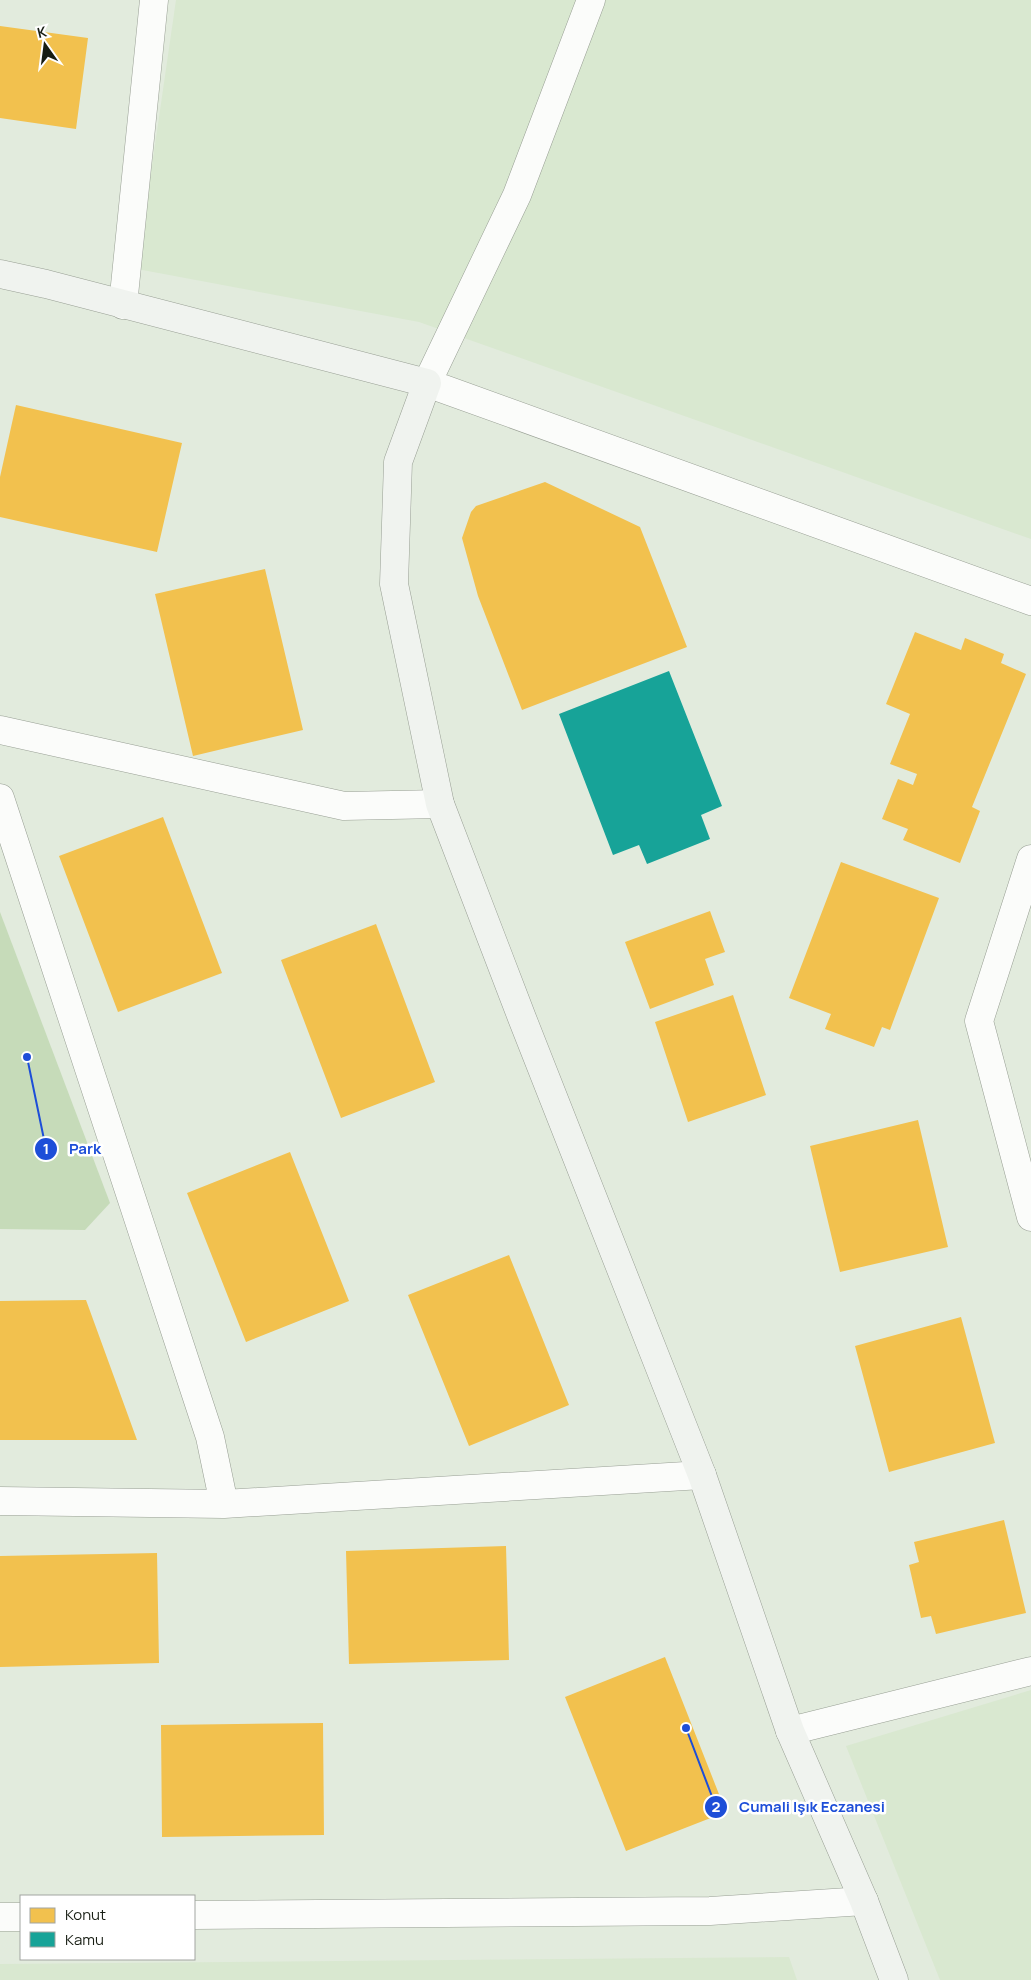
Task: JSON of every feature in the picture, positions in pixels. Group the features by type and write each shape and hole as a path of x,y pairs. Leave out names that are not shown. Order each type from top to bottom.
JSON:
{"street":[{"path":"123,305 154,0"},
{"path":"591,0 518,195 427,384 398,462 394,584 440,804 702,1475 790,1731 864,1901 894,1980"},
{"path":"0,274 427,384 1031,601"},
{"path":"0,730 344,806 440,804"},
{"path":"0,798 210,1437 224,1504"},
{"path":"1031,859 979,1021 1031,1217"},
{"path":"0,1501 224,1504 702,1475"},
{"path":"790,1731 1031,1671"},
{"path":"195,1915 710,1911 864,1901"},
{"path":"0,1917 20,1917"}],"shaded area":[{"path":"176,0 1031,0 1031,539 419,322 137,269"},
{"path":"0,912 110,1203 85,1230 0,1229"},
{"path":"1031,1690 1031,1980 940,1980 846,1746"},
{"path":"789,1957 797,1980 0,1980 0,1964"}],"building: Konut":[{"path":"0,26 88,38 76,129 0,118"},
{"path":"16,405 182,443 157,552 0,517 0,477"},
{"path":"545,482 640,527 687,647 522,710 478,596 462,538 471,512 476,506"},
{"path":"265,569 303,730 193,756 155,594"},
{"path":"915,632 961,650 965,638 1004,654 1001,663 1026,674 972,807 980,811 960,863 903,840 908,829 882,819 898,779 913,785 917,774 890,764 910,714 886,704"},
{"path":"163,817 222,973 118,1012 59,856"},
{"path":"841,862 939,898 890,1030 882,1027 874,1047 825,1029 831,1014 789,998"},
{"path":"710,911 725,952 705,959 714,985 650,1009 625,942"},
{"path":"376,924 435,1082 341,1118 281,960"},
{"path":"733,995 766,1095 688,1122 655,1022"},
{"path":"918,1120 948,1247 840,1272 810,1146"},
{"path":"290,1152 349,1301 246,1342 187,1193"},
{"path":"509,1255 569,1405 469,1446 408,1295"},
{"path":"86,1300 137,1440 0,1440 0,1301"},
{"path":"961,1317 995,1443 889,1472 855,1346"},
{"path":"1004,1520 1026,1613 936,1634 931,1616 921,1618 909,1565 919,1562 914,1542"},
{"path":"506,1546 509,1660 349,1664 346,1551"},
{"path":"157,1553 159,1663 0,1667 0,1556"},
{"path":"665,1657 726,1812 626,1851 565,1697"},
{"path":"323,1723 324,1835 162,1837 161,1725"}],"building: Kamu":[{"path":"669,671 722,806 701,815 710,839 647,864 639,845 613,855 559,714"}],"place":[{"name":"Park","path":"27,1057"},
{"name":"Cumali Işık Eczanesi","path":"686,1728"}]}
